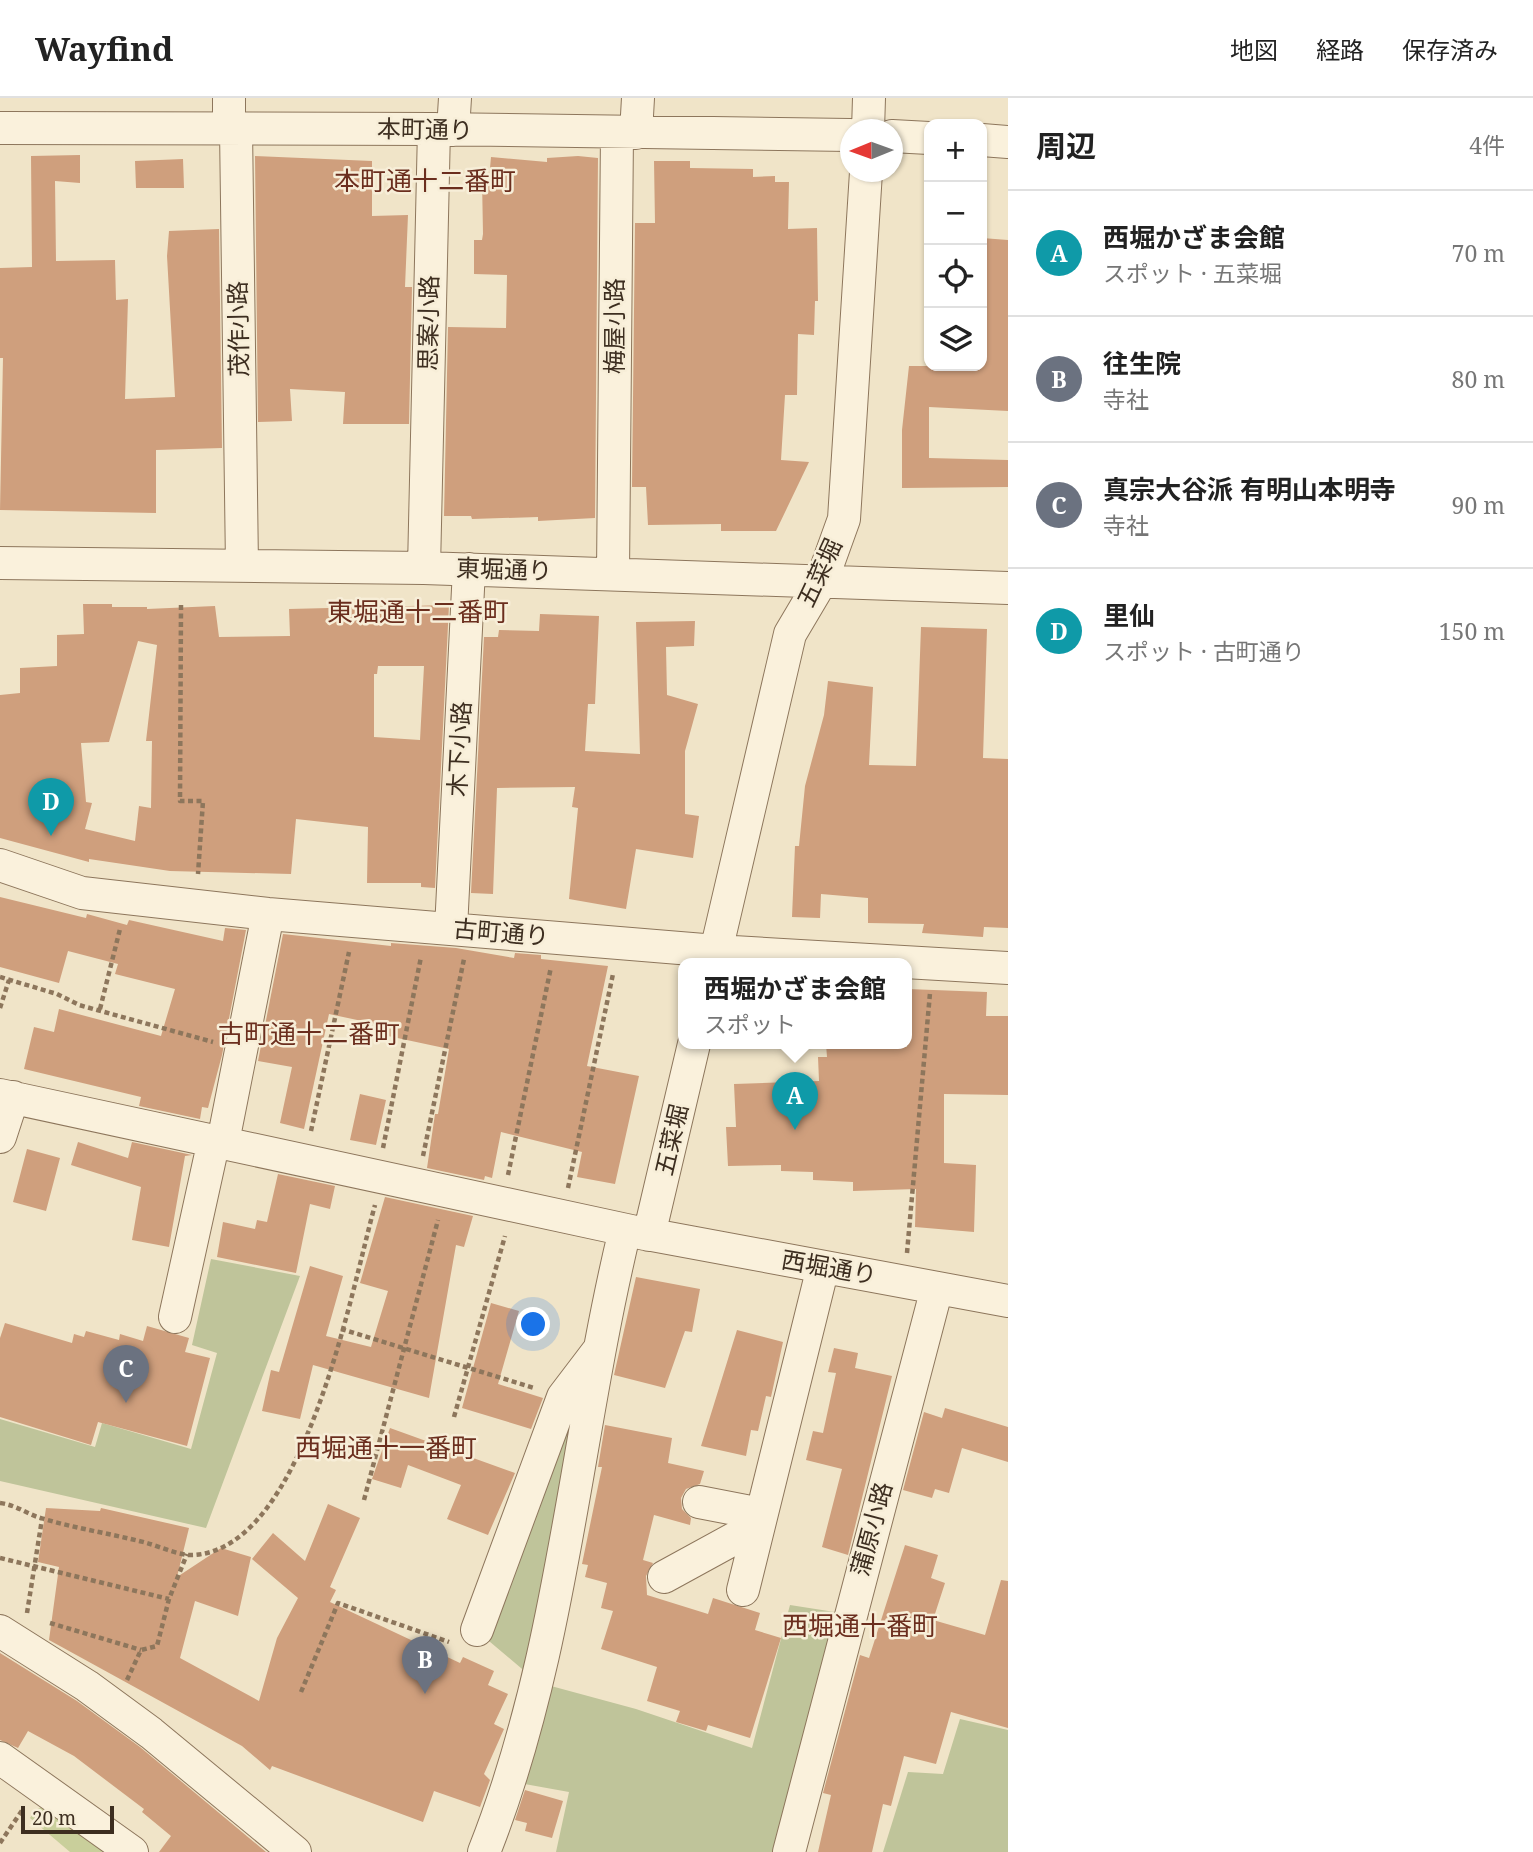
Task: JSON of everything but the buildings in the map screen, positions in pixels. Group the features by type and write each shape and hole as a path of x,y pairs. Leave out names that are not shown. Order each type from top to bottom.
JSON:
{"street":[{"name":"思案小路","path":"424,568 444,129 454,98"},
{"name":"梅屋小路","path":"613,574 627,133 638,98"},
{"path":"869,98 869,119"},
{"name":"本町通り","path":"0,128 231,119 444,129 840,135"},
{"name":"茂作小路","path":"231,119 242,566"},
{"path":"903,137 924,138"},
{"path":"987,140 1008,142"},
{"name":"五菜堀","path":"714,958 790,634 822,580 844,519 865,182"},
{"name":"東堀通り","path":"0,563 469,569 1008,588"},
{"name":"木下小路","path":"450,929 469,569"},
{"name":"古町通り","path":"0,865 82,893 268,914 620,944 714,958"},
{"path":"174,1317 241,1050 268,914"},
{"name":"古町通り","path":"912,963 1008,968"},
{"name":"五菜堀","path":"484,1852 502,1807 542,1670 601,1346 692,1049"},
{"path":"0,1137 7,1096"},
{"name":"西堀通り","path":"7,1096 637,1233 1008,1301"},
{"path":"743,1590 823,1267"},
{"name":"蒲原小路","path":"789,1852 937,1288"},
{"path":"466,1631 563,1397 601,1346"},
{"path":"699,1502 760,1520"},
{"path":"664,1577 760,1520"},
{"path":"0,1631 115,1707 295,1852"},
{"path":"0,1758 132,1852"}],"path":[{"path":"181,605 180,801 204,801 198,874"},
{"path":"100,1009 128,898"},
{"path":"304,1160 356,921"},
{"path":"0,1503 15,1505 42,1519 193,1555 221,1546 246,1533 272,1501 308,1437 341,1329 380,1176 450,929"},
{"path":"364,1500 431,1188 450,929"},
{"path":"454,1417 469,1368 507,1204 557,938"},
{"path":"563,1216 620,944"},
{"path":"902,1282 910,1232 933,964"},
{"path":"0,977 241,1050"},
{"path":"0,1008 9,980"},
{"path":"341,1329 563,1397"},
{"path":"42,1519 26,1616 141,1650 157,1646 169,1599 187,1554"},
{"path":"0,1559 169,1599"},
{"path":"302,1692 338,1603 449,1644 466,1631"},
{"path":"115,1707 141,1650"},
{"path":"0,1843 39,1785"}],"green space":[{"path":"211,1259 300,1276 206,1528 0,1481 0,1419 95,1447 102,1423 191,1449 217,1353 192,1345"},
{"path":"574,1388 584,1392 528,1674 483,1636"},
{"path":"790,1605 841,1613 780,1852 556,1852 569,1792 519,1783 551,1686 636,1709 752,1748"},
{"path":"960,1719 1008,1730 1008,1852 883,1852 908,1772 943,1774"},
{"path":"48,1804 114,1852 70,1852 30,1818 35,1810"}],"place":[{"name":"里仙","path":"51,836"},
{"name":"西堀かざま会館","path":"795,1130"},
{"name":"真宗大谷派 有明山本明寺","path":"126,1403"},
{"name":"往生院","path":"425,1694"}],"district":[{"name":"本町通十二番町","path":"425,181"},
{"name":"東堀通十二番町","path":"418,612"},
{"name":"古町通十二番町","path":"309,1034"},
{"name":"西堀通十一番町","path":"386,1448"},
{"name":"西堀通十番町","path":"860,1626"}]}
